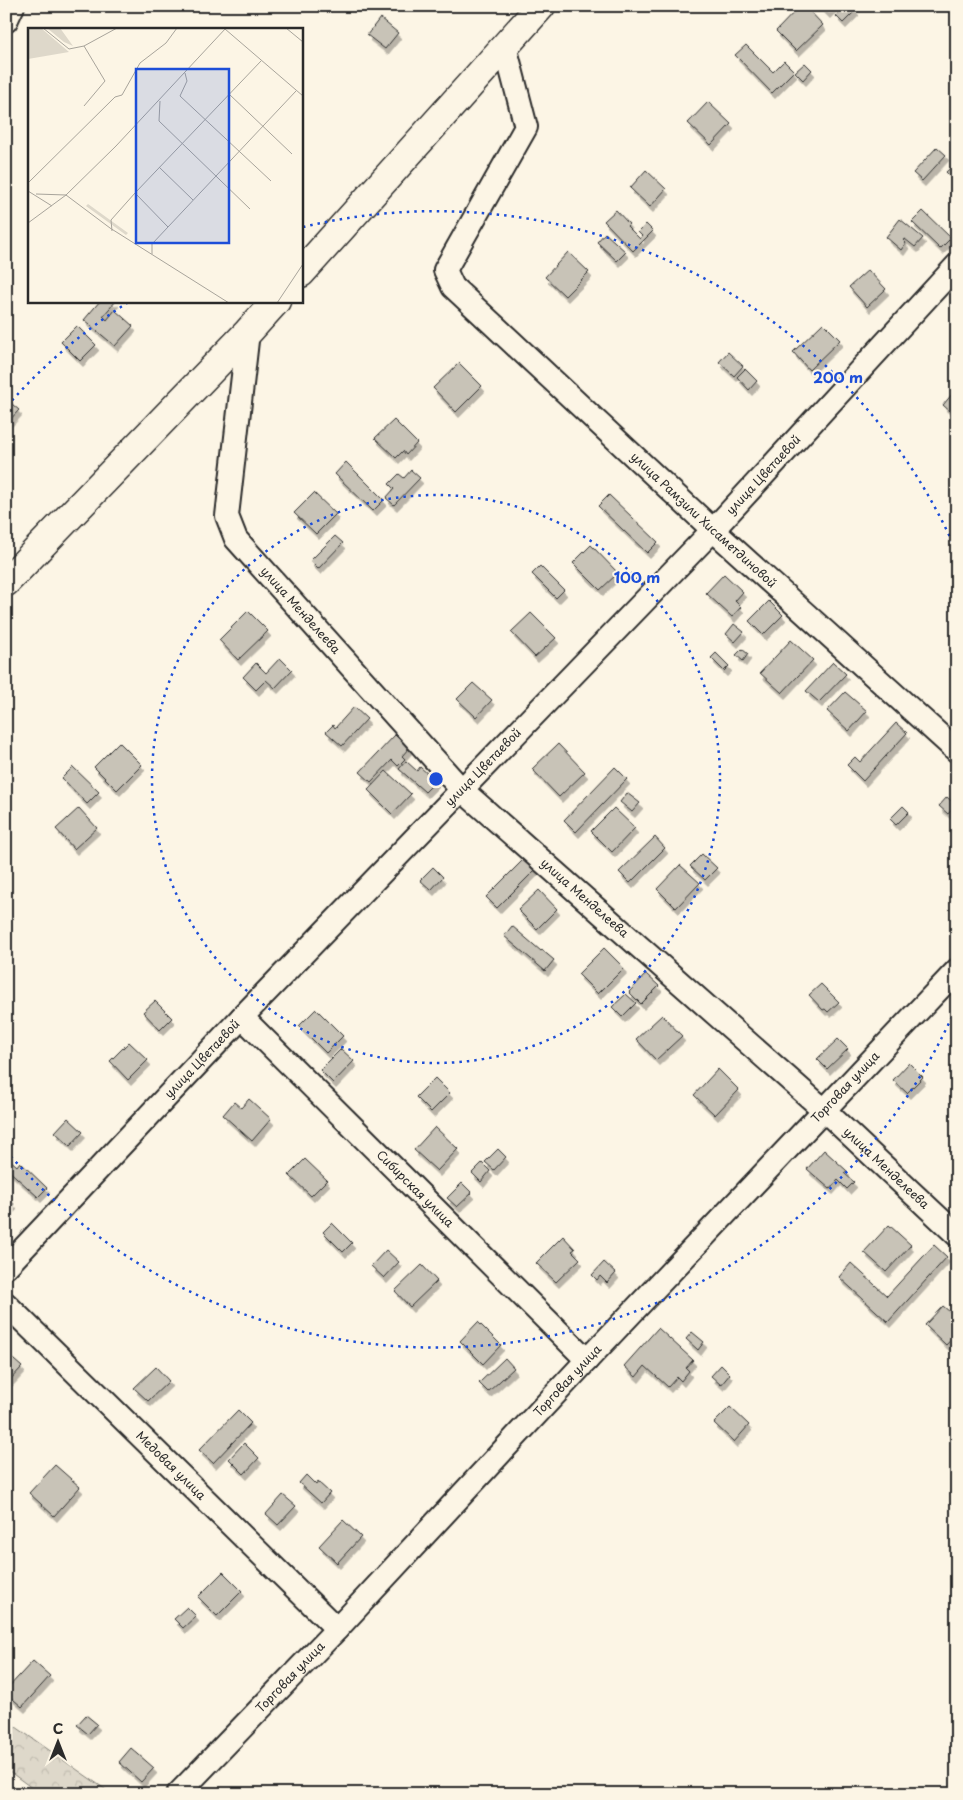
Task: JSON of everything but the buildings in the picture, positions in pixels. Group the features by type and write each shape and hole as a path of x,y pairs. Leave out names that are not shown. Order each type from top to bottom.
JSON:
{"street":[{"path":"6,20 13,6"},
{"path":"302,272 541,6"},
{"name":"улица Рамзили Хисаметдиновой","path":"505,46 526,127 445,270 452,287 713,530 957,751"},
{"name":"улица Цветаевой","path":"6,1267 242,1017 713,530 957,265"},
{"path":"6,582 275,302"},
{"name":"улица Менделеева","path":"248,332 227,516 236,539 462,790 824,1110 957,1236"},
{"name":"Торговая улица","path":"178,1794 337,1629 587,1360 957,970"},
{"name":"Сибирская улица","path":"242,1017 587,1360"},
{"name":"Медовая улица","path":"6,1304 337,1629"}],"green space":[{"path":"6,1720 112,1794 40,1794 6,1769"}]}
